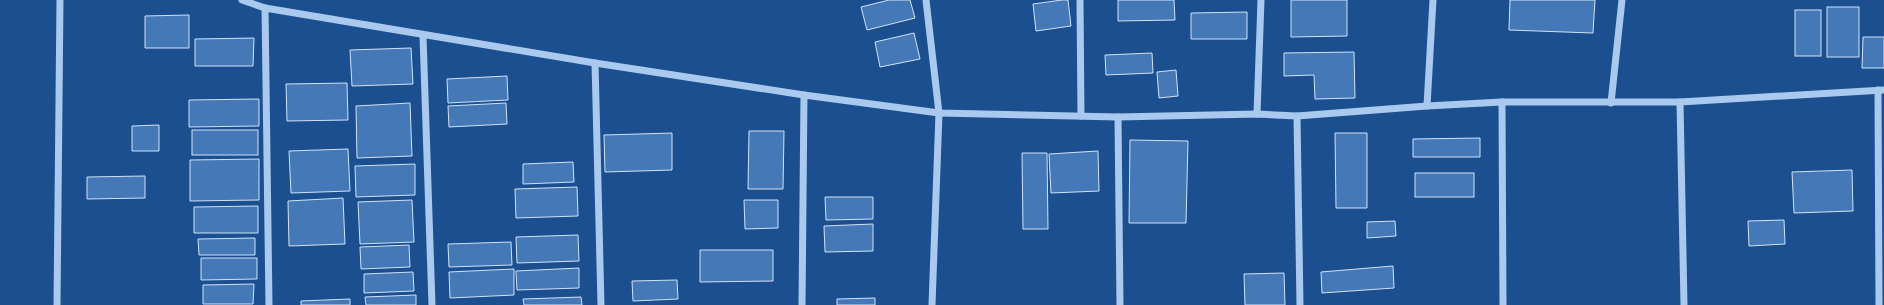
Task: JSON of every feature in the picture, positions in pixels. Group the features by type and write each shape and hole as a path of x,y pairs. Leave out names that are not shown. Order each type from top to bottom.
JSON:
{"street":[{"path":"56,305 60,0"},
{"path":"242,0 265,8 423,36 804,96 939,113 1118,117 1257,114 1297,116 1502,102 1680,102 1881,90 1879,305"},
{"path":"926,0 939,113 932,305"},
{"path":"1080,0 1081,116"},
{"path":"1257,114 1261,0"},
{"path":"1427,106 1433,0"},
{"path":"1611,103 1622,0"},
{"path":"265,8 269,305"},
{"path":"423,36 432,305"},
{"path":"595,63 602,305"},
{"path":"802,305 804,96"},
{"path":"1502,102 1502,305"},
{"path":"1680,102 1684,305"},
{"path":"1297,116 1300,305"},
{"path":"1118,117 1120,305"}],"building":[{"path":"889,0 910,0 915,18 867,30 861,7"},
{"path":"1068,0 1071,26 1036,31 1033,4"},
{"path":"1118,0 1174,0 1175,20 1118,21"},
{"path":"1291,0 1347,0 1347,36 1291,37"},
{"path":"1510,0 1595,0 1593,33 1509,30"},
{"path":"1827,7 1859,7 1859,57 1827,57"},
{"path":"1795,10 1821,10 1821,56 1795,56"},
{"path":"1247,12 1247,39 1191,39 1191,13"},
{"path":"189,15 189,48 145,48 145,16"},
{"path":"914,33 920,59 880,67 875,42"},
{"path":"1863,37 1884,37 1884,68 1862,68"},
{"path":"254,38 253,66 195,66 195,39"},
{"path":"411,48 413,84 352,86 350,50"},
{"path":"1354,52 1355,98 1315,99 1314,75 1284,76 1284,53"},
{"path":"1152,53 1153,73 1106,75 1105,55"},
{"path":"1176,70 1178,96 1159,98 1157,72"},
{"path":"507,76 508,100 448,103 447,79"},
{"path":"347,83 348,120 287,121 286,84"},
{"path":"259,99 259,126 189,127 189,100"},
{"path":"410,103 412,156 357,158 356,106"},
{"path":"506,103 507,124 449,127 448,106"},
{"path":"159,125 159,151 132,151 132,126"},
{"path":"192,130 258,130 258,155 192,155"},
{"path":"749,131 784,131 783,189 748,189"},
{"path":"672,133 672,170 605,172 604,135"},
{"path":"1335,133 1367,133 1367,208 1336,208"},
{"path":"1480,138 1480,157 1413,157 1413,139"},
{"path":"1130,140 1188,141 1186,223 1129,223"},
{"path":"348,149 350,191 291,193 289,151"},
{"path":"1098,151 1099,191 1051,193 1049,154"},
{"path":"1022,153 1047,153 1048,229 1023,229"},
{"path":"259,159 259,200 190,201 190,160"},
{"path":"573,162 574,182 523,184 523,164"},
{"path":"415,164 415,195 356,197 355,166"},
{"path":"1852,170 1853,211 1794,213 1792,172"},
{"path":"1415,173 1474,173 1474,197 1415,197"},
{"path":"145,176 145,198 87,199 87,177"},
{"path":"577,187 578,216 516,218 515,189"},
{"path":"825,197 873,197 873,219 826,220"},
{"path":"343,198 345,244 289,246 288,201"},
{"path":"412,200 414,242 360,244 358,202"},
{"path":"744,200 778,200 778,228 745,229"},
{"path":"258,206 258,233 194,233 194,207"},
{"path":"1784,220 1785,244 1749,246 1748,221"},
{"path":"1395,221 1396,236 1367,238 1367,222"},
{"path":"873,224 873,251 825,252 824,226"},
{"path":"578,235 579,261 517,263 516,237"},
{"path":"255,238 255,255 199,255 198,239"},
{"path":"511,242 512,265 449,267 448,244"},
{"path":"409,245 410,267 361,269 360,247"},
{"path":"700,250 773,250 773,281 700,282"},
{"path":"201,258 257,258 257,279 201,280"},
{"path":"1393,266 1394,288 1322,293 1321,272"},
{"path":"579,268 579,288 517,290 516,271"},
{"path":"514,269 514,295 450,298 449,272"},
{"path":"413,272 414,291 364,293 364,274"},
{"path":"1284,273 1285,305 1245,305 1244,274"},
{"path":"677,280 678,299 633,301 632,281"},
{"path":"254,284 253,304 203,304 203,285"},
{"path":"416,295 416,305 366,305 365,297"},
{"path":"581,297 582,305 524,305 523,299"},
{"path":"875,298 875,305 837,305 837,299"},
{"path":"350,299 350,305 301,305 301,301"}]}
